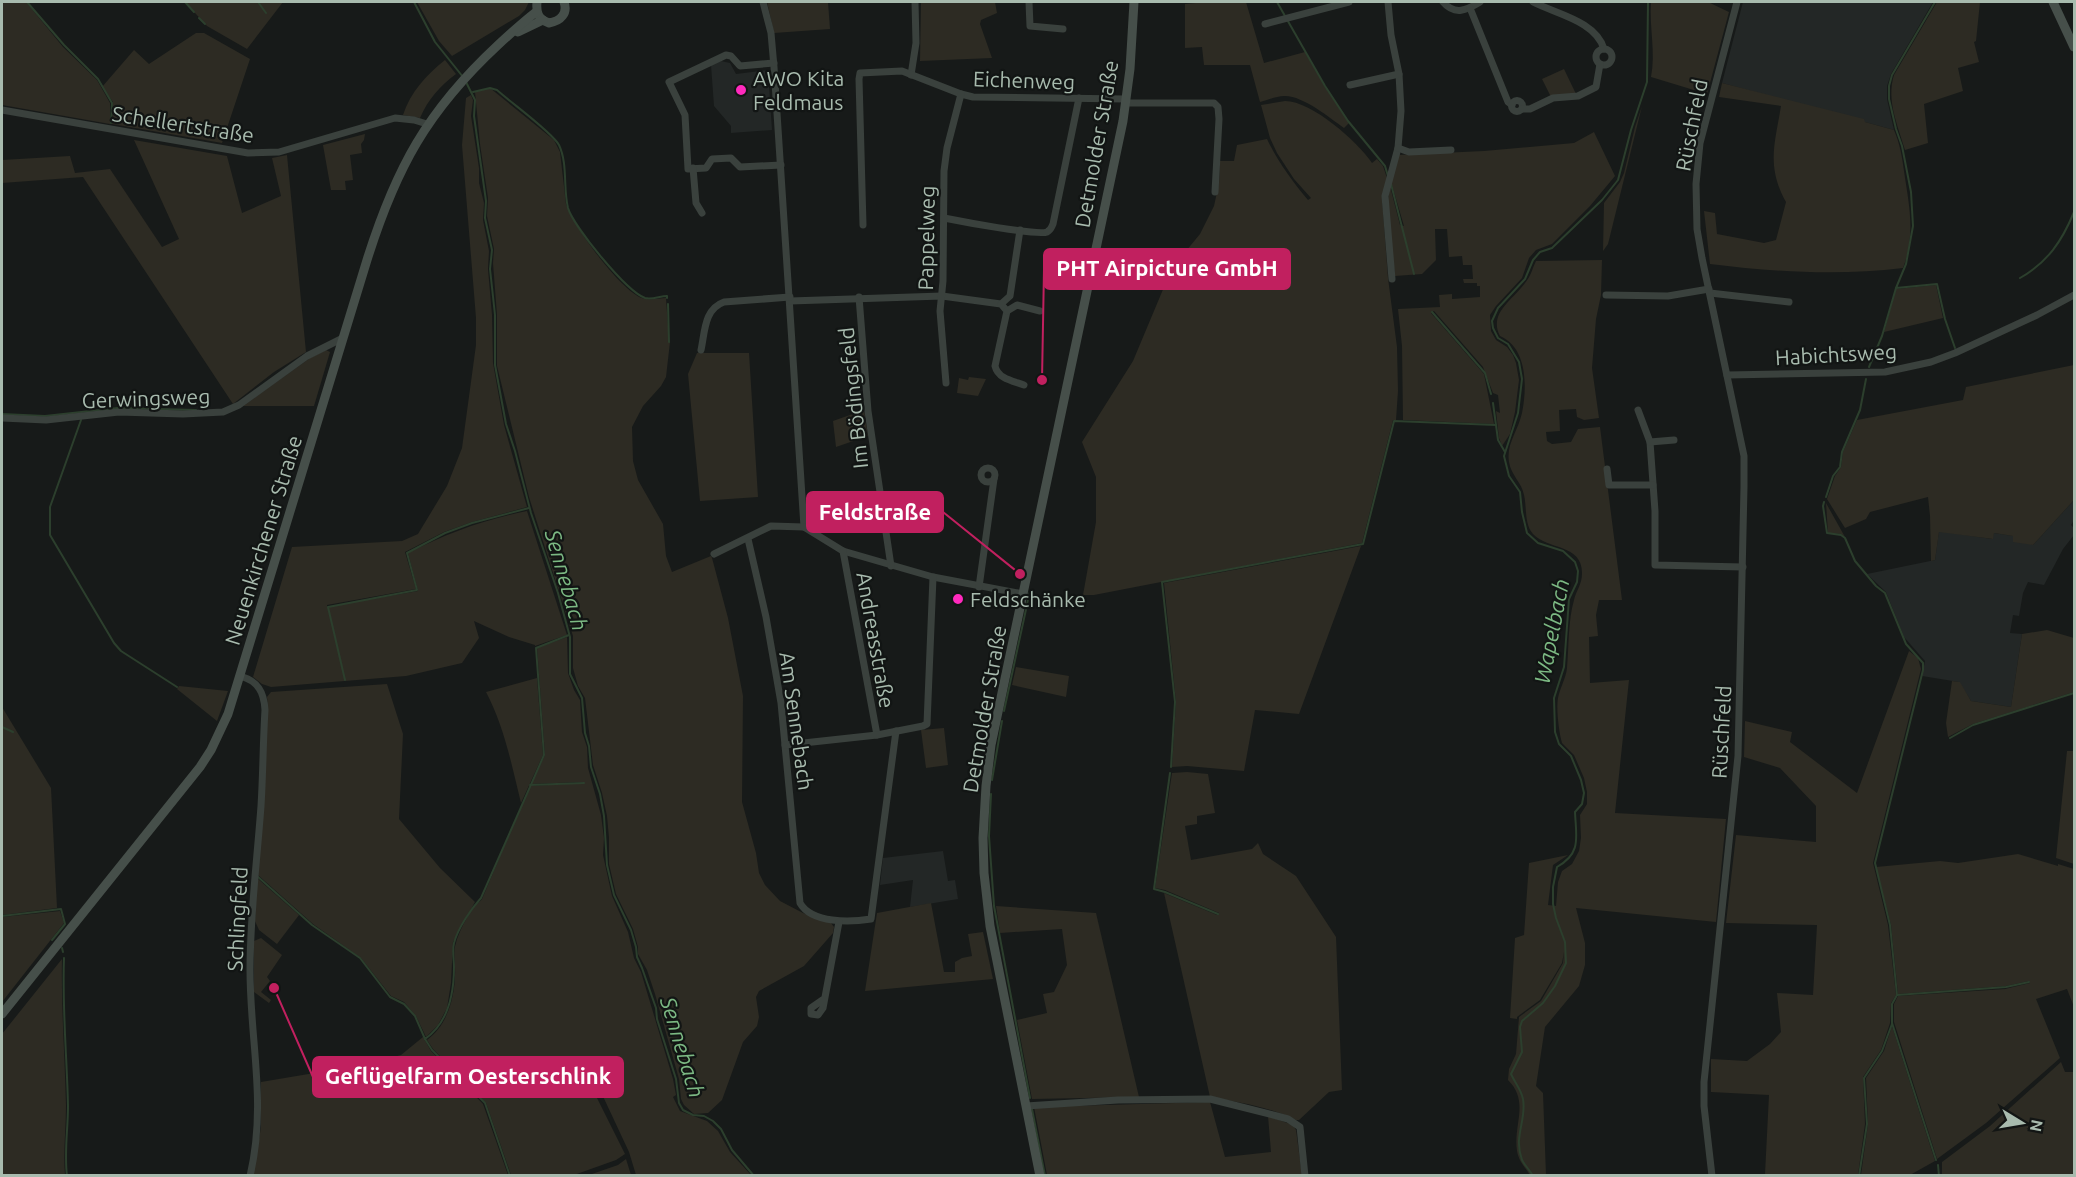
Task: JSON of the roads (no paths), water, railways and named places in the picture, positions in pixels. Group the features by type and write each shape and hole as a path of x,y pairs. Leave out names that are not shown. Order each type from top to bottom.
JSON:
{"street":[{"name":"Neuenkirchener Straße","path":"498,45 521,30 543,20 549,23 561,18 565,13 564,2"},
{"path":"763,2 771,33 774,63 804,527"},
{"path":"911,75 916,43 915,2"},
{"path":"1029,2 1030,26 1063,28"},
{"name":"Detmolder Straße","path":"1040,1176 990,926 983,838 986,786 991,745 1126,101 1134,2"},
{"path":"1265,24 1349,2"},
{"path":"1388,2 1391,35 1399,74 1401,111 1398,148 1388,185 1385,208 1392,279"},
{"path":"1443,2 1455,10 1464,11 1480,2"},
{"path":"1533,2 1589,29 1602,43 1604,49 1610,52 1612,59 1607,64 1600,64"},
{"name":"Rüschfeld","path":"1712,1176 1704,1106 1704,1082 1738,756 1744,456 1697,229 1696,184 1701,135 1737,2"},
{"path":"2053,2 2074,47"},
{"name":"Neuenkirchener Straße","path":"2,1014 200,767 222,730 383,210 399,172 427,124 464,79 537,7"},
{"path":"537,7 543,20"},
{"path":"1470,8 1512,108 1516,112 1553,98 1578,96 1596,87 1600,64 1596,55 1604,49"},
{"path":"774,63 741,66 731,56 726,55 669,82 685,115 688,169 706,168 712,159 731,158 740,167 781,165"},
{"name":"Eichenweg","path":"863,225 860,73 902,71 961,94 987,98 1079,98 1214,103 1218,107 1219,119 1215,192"},
{"path":"1350,85 1399,74"},
{"name":"Pappelweg","path":"946,383 940,311 944,171 947,148 961,94"},
{"path":"944,218 1020,230 1045,233 1050,231 1079,98"},
{"name":"Schellertstraße","path":"2,110 256,153 279,152 395,118 427,124"},
{"path":"1398,148 1409,152 1451,150"},
{"path":"693,168 696,203 702,213"},
{"path":"1020,230 1010,296 1005,308 995,366 1000,376 1024,385"},
{"path":"1606,295 1668,296 1709,291 1790,302"},
{"name":"Habichtsweg","path":"1727,375 1885,372 1931,362 1977,344 2074,295"},
{"path":"700,350 709,312 715,305 723,303 790,299 942,296 1005,308 1017,305 1040,311"},
{"name":"Im Bödingsfeld","path":"859,297 868,411 891,566"},
{"name":"Gerwingsweg","path":"2,418 46,420 119,412 183,414 223,412 239,405 307,356 343,338"},
{"path":"1638,410 1650,442 1655,511 1655,565 1743,567"},
{"path":"1650,442 1674,440"},
{"path":"1607,469 1609,485 1653,485"},
{"path":"979,587 994,479"},
{"path":"714,554 771,526 804,527 843,551 891,566 979,587 1023,594"},
{"name":"Am Sennebach","path":"748,539 781,703 800,903 811,913 839,922 871,919 896,731"},
{"name":"Andreasstraße","path":"843,551 877,735"},
{"path":"896,731 923,726 929,719 933,577"},
{"name":"Schlingfeld","path":"240,676 250,679 261,690 265,710 250,968 259,1095 258,1128 250,1176"},
{"name":"Andreasstraße","path":"785,745 896,731"},
{"path":"824,999 839,922"},
{"path":"1026,1106 1118,1100 1210,1100 1238,1105 1288,1119 1300,1127 1305,1176"}],"waterway":[{"path":"27,2 64,45 98,79 112,103 111,123"},
{"path":"185,2 194,12"},
{"path":"258,2 266,13"},
{"name":"Sennebach","path":"414,2 435,42 463,77"},
{"path":"1277,2 1325,86 1348,121 1385,166 1388,176"},
{"name":"Wapelbach","path":"1533,1176 1522,1160 1520,1151 1519,1136 1524,1107 1523,1099 1511,1074 1522,1052 1520,1027 1522,1021 1543,1003 1555,986 1566,963 1565,942 1553,904 1553,887 1557,867 1570,856 1576,844 1575,812 1582,804 1584,793 1571,756 1559,744 1555,732 1554,698 1564,667 1569,599 1577,582 1578,571 1575,562 1563,551 1538,543 1527,533 1520,492 1509,476 1504,456 1518,413 1522,379 1519,362 1508,344 1498,338 1492,321 1498,308 1525,279 1533,260 1540,252 1552,248 1602,200 1618,180 1647,82 1648,2"},
{"path":"1935,2 1892,75 1889,86 1889,99 1902,146 1911,192 1913,226 1906,264 1896,288 1937,284 1955,348"},
{"path":"199,18 205,24"},
{"name":"Sennebach","path":"466,82 475,100 474,116 486,201 485,218 492,250 490,269 495,315 495,365 506,424 570,637 570,674 582,698 591,767 604,816 607,865 614,895 631,930 637,957 656,1008 657,1019 676,1079 679,1103 683,1110 713,1121 721,1129 732,1150 754,1176"},
{"path":"473,92 490,88 497,90 555,139 564,160 568,208 580,229 602,258 636,293 645,298 667,296 667,298"},
{"path":"1391,184 1414,274"},
{"path":"2020,278 2039,265 2053,250 2074,212"},
{"path":"1869,367 1882,336 1896,288"},
{"path":"668,304 669,342"},
{"path":"1432,312 1485,373 1491,394"},
{"path":"1826,497 1833,476 1840,467 1842,452 1860,410 1866,379"},
{"path":"1493,403 1498,440 1505,452"},
{"path":"2,414 45,416 118,408 196,410"},
{"path":"81,420 50,507 50,535 114,643 121,651 177,687"},
{"path":"1171,767 1175,702 1162,582 1363,544 1394,421 1496,425"},
{"path":"1824,502 1827,533 1841,535 1845,538 1855,561 1885,593 1906,644 1923,663 1875,863 1890,925 1897,995 1892,1004 1892,1024 1882,1051 1864,1078 1867,1124 1859,1176"},
{"path":"345,680 328,607 417,590 407,553 445,533 472,523 529,508"},
{"path":"1004,711 1030,591"},
{"path":"257,876 312,925 360,958 390,997 404,1004 415,1016 425,1039 439,1025 448,1007 453,987 453,949 456,937 465,919 481,898 544,755 536,648 569,635"},
{"path":"1950,738 1973,725 2074,693"},
{"path":"992,780 1002,721"},
{"path":"2,727 13,732"},
{"path":"1170,773 1154,889 1218,914"},
{"path":"530,785 584,783"},
{"path":"991,794 989,836 994,906 1030,1098"},
{"path":"2,916 61,909 65,924 52,940"},
{"path":"62,948 63,952"},
{"path":"64,958 68,1106 67,1176"},
{"path":"1897,995 2006,987 2029,982"},
{"path":"1892,1023 1936,1160"},
{"path":"425,1039 432,1050 485,1103 510,1176"},
{"path":"1032,1109 1045,1176"},
{"path":"1938,1165 1939,1176"}],"place":[{"name":"AWO Kita Feldmaus","path":"741,90"},
{"name":"PHT Airpicture GmbH","path":"1042,380"},
{"name":"Feldstraße","path":"1020,574"},
{"name":"Feldschänke","path":"958,599"},
{"name":"Geflügelfarm Oesterschlink","path":"274,988"}]}
